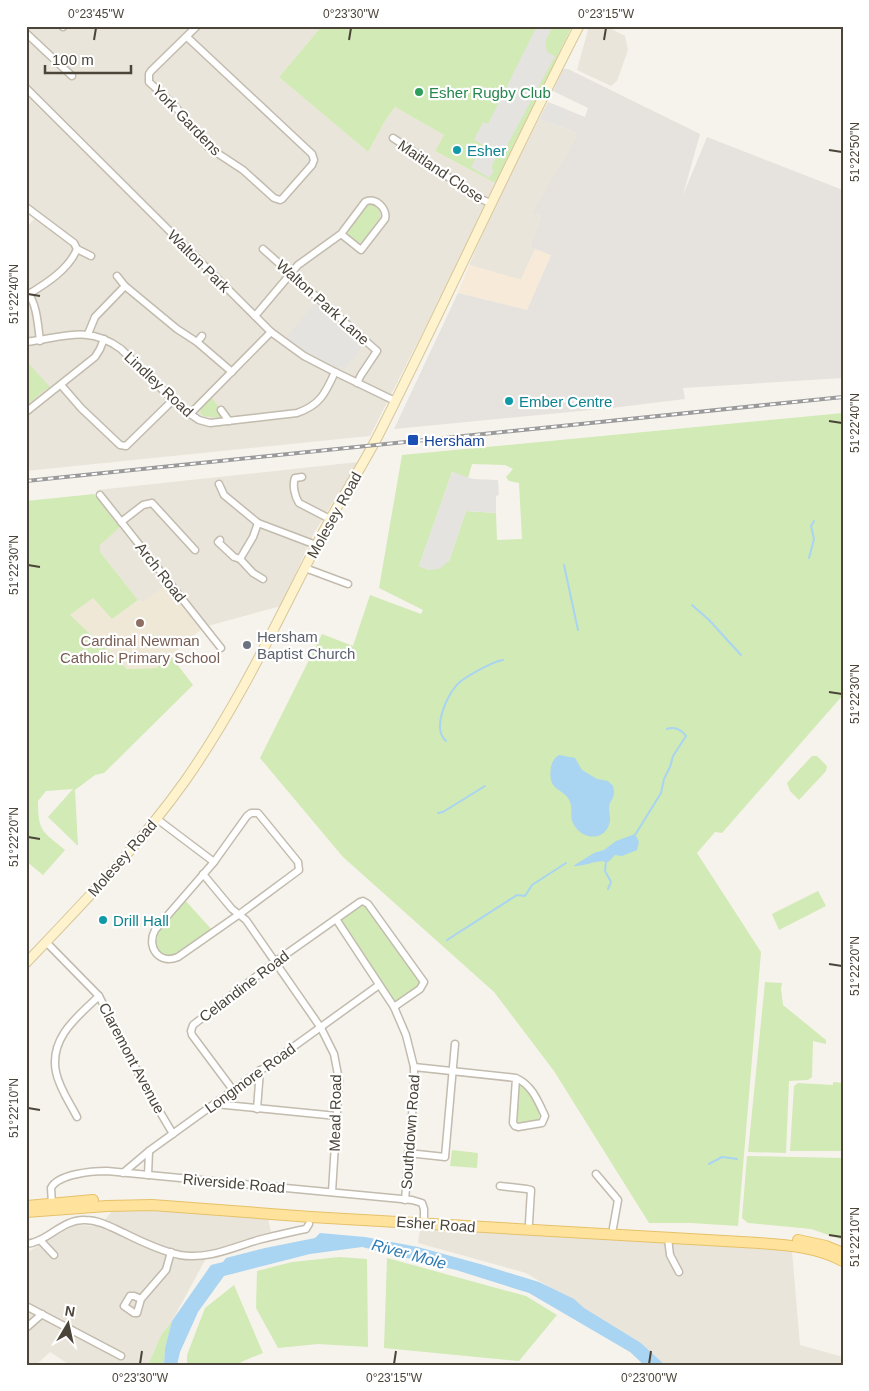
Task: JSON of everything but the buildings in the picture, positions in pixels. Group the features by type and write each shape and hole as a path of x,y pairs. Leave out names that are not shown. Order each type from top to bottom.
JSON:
{"main road":[{"name":"Esher Road","path":"26,1206 109,1199 149,1198 529,1224 788,1239 819,1244 843,1253"},
{"name":"Esher Road","path":"26,1212 113,1205 164,1205 320,1217 789,1246 822,1252 843,1261"}],"street":[{"name":"York Gardens","path":"186,37 312,154 314,160 312,165 282,199 276,200 243,170 208,147 174,105 149,82 151,70 196,26"},
{"name":"Molesey Road","path":"26,963 106,878 157,819 235,704 316,545 362,466 395,401 490,203 579,26"},
{"path":"26,33 72,76"},
{"name":"Walton Park","path":"26,88 271,332 299,352 395,401"},
{"name":"Maitland Close","path":"393,138 419,155 434,169 457,182 470,194 490,203"},
{"path":"254,316 298,265 341,234 365,202 372,200 385,209 385,219 361,250 341,234"},
{"path":"26,207 74,243 77,248 91,256"},
{"path":"40,341 34,307 28,293 54,278 75,254 77,248"},
{"name":"Walton Park Lane","path":"263,249 377,351 358,383"},
{"path":"117,276 177,330 197,342 232,372"},
{"path":"88,334 95,317 126,286"},
{"path":"190,414 271,332"},
{"name":"Lindley Road","path":"26,342 74,334 88,334 104,339 121,348 173,400 190,414 199,420 210,423 297,413 310,409 323,396 335,372"},
{"path":"197,342 202,336"},
{"path":"26,412 95,357 104,339"},
{"path":"61,385 102,429 120,445 126,446 173,400"},
{"path":"220,410 229,421"},
{"path":"302,477 295,478 293,481 296,499 299,503 330,519"},
{"path":"220,484 224,495 258,524 316,545"},
{"name":"Arch Road","path":"100,495 221,648"},
{"path":"121,522 143,505 152,503 195,550"},
{"path":"240,559 258,524"},
{"path":"220,540 218,542 234,557 240,559 253,573 263,579"},
{"path":"305,568 348,584"},
{"path":"254,813 258,813 298,862 299,870 178,957 168,959 156,953 151,942 155,930 203,874 214,862 247,816 254,813"},
{"path":"157,819 214,862"},
{"name":"Mead Road","path":"203,874 232,909 246,920 321,1028 334,1054 339,1080 332,1192"},
{"path":"336,919 360,902 366,902 422,979 424,985 422,987 394,1007"},
{"name":"Celandine Road","path":"232,1090 192,1036 191,1031 196,1022 275,962 336,919"},
{"name":"Southdown Road","path":"336,919 394,1007 406,1035 414,1067 414,1091 405,1200"},
{"name":"Claremont Avenue","path":"46,942 100,996 147,1090 173,1134"},
{"name":"Longmore Road","path":"123,1172 232,1090 321,1028 378,985"},
{"path":"77,1117 56,1071 56,1052 59,1039 73,1021 100,996"},
{"path":"408,1153 445,1157 455,1044"},
{"path":"414,1067 516,1078 525,1082 534,1093 545,1116 542,1123 518,1127 513,1123 516,1078"},
{"path":"257,1109 260,1070"},
{"path":"215,1104 337,1116"},
{"path":"148,1175 149,1151"},
{"name":"Riverside Road","path":"52,1203 52,1186 62,1179 92,1172 123,1172 405,1200 422,1204 424,1217"},
{"path":"596,1174 618,1200 613,1228"},
{"path":"500,1186 528,1188 531,1190 529,1224"},
{"path":"27,1245 40,1240 70,1222 90,1220 106,1224 146,1243 186,1256 214,1253 273,1236 306,1230 310,1224"},
{"path":"668,1238 670,1255 679,1272"},
{"path":"40,1240 54,1255"},
{"path":"141,1299 166,1270 171,1252"},
{"path":"26,1306 121,1356"},
{"path":"26,1328 42,1314"}],"shaded area":[{"path":"26,26 322,26 279,77 368,152 395,107 444,135 435,151 497,184 370,436 26,471 26,228 36,217 26,209"},
{"path":"534,26 553,26 545,42 547,52 555,56 502,155 498,154 492,165 493,172 489,178 471,167 483,145 474,140 483,122 488,124 536,28"},
{"path":"589,26 606,26 625,36 628,50 617,81 611,86 577,70"},
{"path":"563,69 568,69 700,134 683,195 707,137 843,190 843,378 683,388 685,399 394,429 458,293 527,310 551,255 530,247 541,216 532,213 577,136 575,132 539,119 548,102 585,117 588,108 553,91"},
{"path":"553,104 568,110 562,127 545,121"},
{"path":"539,119 575,132 577,136 533,213 541,216 530,247 535,249 521,280 469,265 494,208"},
{"path":"535,249 551,254 527,310 458,293 469,265 521,280"},
{"path":"315,303 363,346 343,370 310,354 286,338"},
{"path":"358,462 314,533 281,606 204,627 138,600 100,552 99,545 123,524 97,490"},
{"path":"452,472 473,479 498,480 499,495 496,496 496,513 466,511 449,561 439,569 429,570 419,566"},
{"name":"Cardinal Newman Catholic Primary School","path":"169,583 204,627 156,668 127,669 70,615 93,598 112,619 138,600 143,602"},
{"path":"144,1210 268,1218 271,1232 210,1251 172,1321 161,1335 148,1365 70,1365 50,1352 36,1365 26,1365 26,1253 74,1225 100,1226 112,1211"},
{"path":"420,1229 792,1251 800,1345 843,1357 843,1365 665,1365 641,1343 526,1273 418,1243"}],"green space":[{"name":"Esher Rugby Club","path":"322,26 572,26 497,184 435,151 444,135 395,107 368,152 279,77"},
{"path":"365,205 373,205 380,211 380,218 362,242 354,243 345,236 345,231"},
{"path":"26,356 29,364 51,388 46,389 26,406"},
{"path":"212,398 221,410 220,418 203,416 200,412 202,407"},
{"path":"843,413 843,695 722,833 715,832 697,853 761,952 738,1226 649,1223 554,1071 494,992 343,857 260,758 322,634 353,646 370,595 421,614 423,610 379,588 402,455","holes":["472,464 505,465 513,469 506,477 509,481 519,483 522,539 497,540 496,513 466,511 449,561 429,570 419,566 452,472 468,478"]},
{"path":"94,494 120,527 100,545 100,552 138,600 112,619 93,598 70,615 127,669 156,668 170,655 193,685 104,773 95,775 75,790 78,846 48,817 73,789 46,791 38,801 39,819 43,830 65,850 43,875 26,861 26,501"},
{"path":"812,756 817,756 827,766 826,771 799,800 790,791 787,783"},
{"path":"818,891 826,906 779,930 772,914"},
{"path":"183,898 214,932 182,954 164,958 152,946 151,938"},
{"path":"363,901 424,982 394,1007 336,919"},
{"path":"765,982 782,983 783,1005 826,1040 826,1044 813,1041 812,1077 808,1080 789,1081 786,1153 748,1152"},
{"path":"833,1082 843,1083 843,1151 790,1151 794,1086 798,1083 833,1085"},
{"path":"520,1084 526,1088 537,1107 539,1112 538,1121 520,1125 516,1119 518,1085"},
{"path":"452,1150 478,1153 477,1168 450,1166"},
{"path":"747,1156 843,1158 843,1240 811,1229 748,1223 742,1218"},
{"path":"339,1257 367,1259 368,1347 318,1344 278,1348 256,1308 257,1271 292,1262"},
{"path":"387,1258 526,1296 557,1315 519,1361 384,1348"},
{"path":"234,1285 263,1353 241,1362 239,1365 187,1365 187,1355 205,1308"},
{"path":"172,1321 165,1348 164,1365 148,1365 161,1335"}],"water":[{"path":"559,755 575,758 582,770 597,779 608,781 613,786 614,794 609,805 610,822 605,832 601,835 586,835 577,829 571,816 570,802 551,781 551,765"},
{"path":"635,834 639,842 637,850 622,856 615,855 608,862 603,861 573,866 594,853 604,850 616,841"},
{"name":"River Mole","path":"320,1233 365,1237 418,1247 539,1282 574,1299 584,1308 641,1343 665,1365 644,1365 630,1352 529,1293 456,1270 362,1247 310,1254 224,1276 198,1312 180,1352 177,1365 164,1365 165,1348 172,1321 211,1265 223,1262 226,1258 315,1238"}],"waterway":[{"path":"809,558 814,539 811,526 814,521"},
{"path":"564,565 578,630"},
{"path":"692,605 709,620 741,655"},
{"path":"446,741 440,728 443,710 451,693 465,678 503,660"},
{"path":"635,835 661,793 673,756 686,736 678,729 667,729"},
{"path":"438,813 443,812 485,786"},
{"path":"606,861 605,871 611,882 608,889"},
{"path":"447,940 517,895 525,896 532,885 566,863"},
{"path":"709,1164 722,1157 737,1159"}],"railway":[{"path":"26,481 843,397"}],"place":[{"name":"Esher Rugby Club","path":"419,92"},
{"name":"Esher","path":"457,150"},
{"name":"Ember Centre","path":"509,401"},
{"name":"Hersham","path":"413,440"},
{"name":"Cardinal Newman Catholic Primary School","path":"140,623"},
{"name":"Hersham Baptist Church","path":"247,645"},
{"name":"Drill Hall","path":"103,920"}]}
